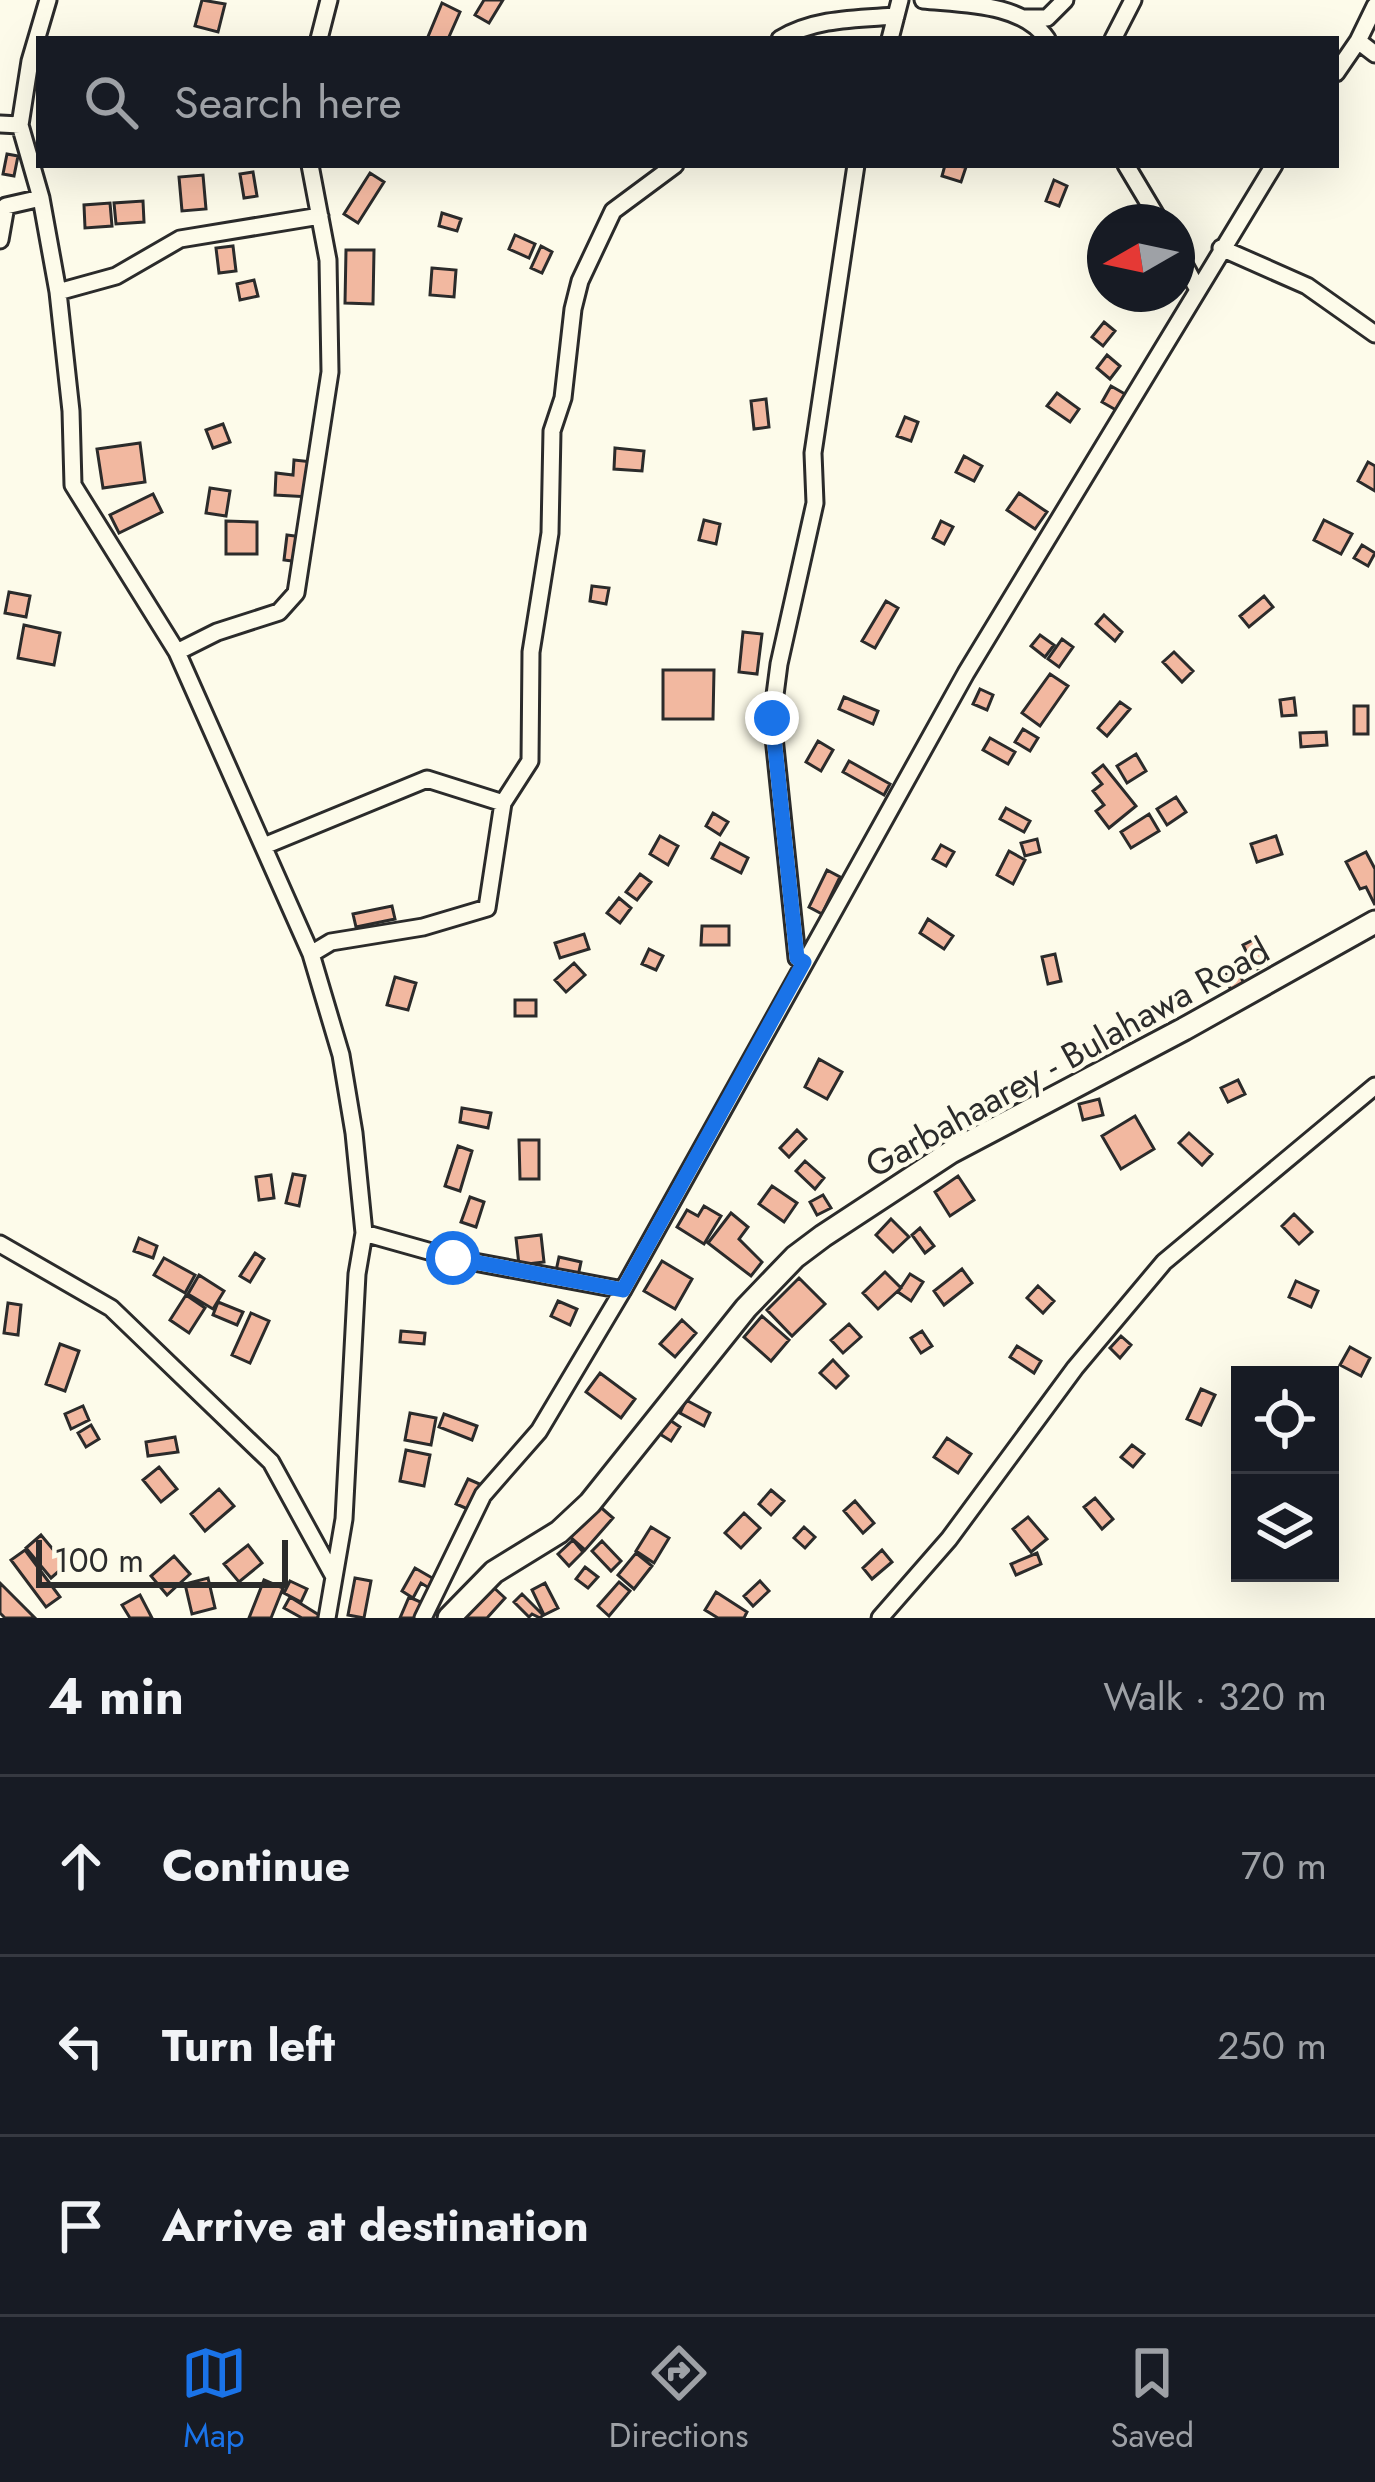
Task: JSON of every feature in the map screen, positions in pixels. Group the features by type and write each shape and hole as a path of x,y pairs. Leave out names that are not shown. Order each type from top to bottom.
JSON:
{"main road":[{"name":"Garbahaarey - Bulahawa Road","path":"449,1618 494,1572 559,1532 590,1503 746,1308 795,1257 951,1151 1375,922"}],"street":[{"path":"37,36 48,0"},
{"path":"320,36 329,0"},
{"path":"923,0 994,8 1020,18 1045,36"},
{"path":"1020,18 1047,18 1065,0"},
{"path":"1115,36 1133,0"},
{"path":"1339,69 1375,6"},
{"path":"785,36 800,27 898,8"},
{"path":"36,39 20,125 41,198 58,292 71,411 73,485 177,652 310,955 341,1055 364,1233 357,1274 344,1519 327,1618"},
{"path":"1358,41 1375,54"},
{"path":"0,124 20,125"},
{"path":"177,652 217,632 279,612 296,593 330,371 328,260 311,168"},
{"path":"310,955 331,942 423,927 487,908 503,803 530,760 531,652 550,533 552,431 563,398 573,309 580,281 613,211 671,168"},
{"path":"804,962 797,958 772,718 779,664 815,503 814,453 856,168"},
{"path":"1128,168 1149,204"},
{"path":"423,1618 483,1495 538,1430 623,1290 966,673 1272,168"},
{"path":"0,240 3,207 41,198"},
{"path":"58,292 116,277 180,239 320,216"},
{"path":"1221,248 1307,286 1375,334"},
{"path":"1195,284 1198,290"},
{"path":"264,846 427,779 503,803"},
{"path":"880,1618 949,1539 1075,1368 1164,1262 1375,1086"},
{"path":"364,1233 453,1258 623,1290"},
{"path":"0,1244 110,1308 271,1462 333,1575"}],"building":[{"path":"202,0 225,4 218,32 195,26"},
{"path":"484,0 503,0 489,23 475,15"},
{"path":"442,3 460,12 449,36 428,36"},
{"path":"7,154 18,156 14,176 3,174"},
{"path":"944,168 966,168 961,182 942,176"},
{"path":"253,172 257,196 244,198 240,174"},
{"path":"370,173 384,182 358,223 344,214"},
{"path":"203,175 206,209 182,211 179,177"},
{"path":"1054,180 1067,186 1059,206 1046,201"},
{"path":"143,201 144,222 116,224 114,203"},
{"path":"110,203 112,226 85,228 84,205"},
{"path":"442,213 461,219 457,231 439,226"},
{"path":"515,235 535,244 529,258 509,249"},
{"path":"233,246 236,271 219,273 216,248"},
{"path":"541,246 552,252 542,273 531,268"},
{"path":"346,250 374,250 373,304 345,303"},
{"path":"432,268 456,270 454,297 430,295"},
{"path":"254,280 258,296 240,300 237,284"},
{"path":"1104,322 1115,331 1103,346 1092,337"},
{"path":"1107,355 1120,366 1110,379 1097,368"},
{"path":"1111,386 1125,394 1116,410 1102,402"},
{"path":"1057,393 1079,409 1070,422 1047,406"},
{"path":"766,399 769,427 754,429 751,401"},
{"path":"905,417 918,422 911,441 897,436"},
{"path":"223,424 230,442 213,448 206,430"},
{"path":"140,443 145,482 103,488 97,449"},
{"path":"615,448 644,451 642,471 614,469"},
{"path":"964,456 982,466 974,481 956,472"},
{"path":"294,460 313,462 310,497 275,495 276,473 293,475"},
{"path":"1368,462 1375,466 1375,491 1358,481"},
{"path":"210,488 230,491 226,516 206,513"},
{"path":"1019,493 1047,512 1035,529 1007,510"},
{"path":"153,494 162,512 119,533 110,515"},
{"path":"704,520 720,524 716,544 699,540"},
{"path":"1324,520 1352,534 1341,554 1314,540"},
{"path":"226,521 257,522 257,554 226,554"},
{"path":"941,521 953,527 944,544 933,538"},
{"path":"287,535 303,537 300,562 284,560"},
{"path":"1362,545 1375,553 1368,566 1354,558"},
{"path":"592,586 609,588 606,604 590,601"},
{"path":"9,592 30,596 26,617 5,613"},
{"path":"1264,596 1273,607 1249,627 1240,616"},
{"path":"886,601 898,608 875,648 862,641"},
{"path":"1104,615 1122,632 1115,641 1096,624"},
{"path":"24,625 60,633 54,665 18,658"},
{"path":"743,632 762,634 757,674 739,672"},
{"path":"1040,635 1054,645 1045,657 1031,646"},
{"path":"1062,639 1073,647 1059,667 1048,659"},
{"path":"1174,652 1193,671 1182,682 1163,662"},
{"path":"663,670 714,670 713,719 663,719"},
{"path":"1050,674 1068,686 1040,726 1022,713"},
{"path":"980,689 993,695 987,710 973,704"},
{"path":"844,697 878,711 873,724 839,709"},
{"path":"1294,698 1296,715 1282,716 1280,700"},
{"path":"1120,702 1130,709 1107,736 1098,728"},
{"path":"1354,706 1368,706 1368,734 1354,734"},
{"path":"1023,729 1038,738 1030,751 1015,742"},
{"path":"1326,732 1327,745 1301,747 1300,733"},
{"path":"990,738 1015,752 1008,764 983,750"},
{"path":"818,741 833,750 821,771 806,762"},
{"path":"1136,754 1146,771 1127,783 1117,766"},
{"path":"849,761 890,784 884,795 843,772"},
{"path":"1103,765 1136,806 1109,828 1096,811 1104,805 1093,791 1102,784 1093,773"},
{"path":"1176,797 1186,812 1167,825 1157,809"},
{"path":"1006,808 1030,821 1024,832 1000,819"},
{"path":"713,813 728,822 720,835 706,826"},
{"path":"1149,814 1159,831 1131,848 1121,832"},
{"path":"660,836 678,846 668,865 650,854"},
{"path":"1276,836 1282,854 1257,862 1251,844"},
{"path":"1037,839 1040,852 1025,856 1021,843"},
{"path":"720,843 748,858 741,873 712,858"},
{"path":"941,845 954,852 946,866 933,859"},
{"path":"1009,851 1025,860 1013,884 997,875"},
{"path":"1366,852 1375,869 1375,905 1346,862"},
{"path":"827,870 840,877 822,914 809,907"},
{"path":"640,874 651,882 637,900 626,892"},
{"path":"619,898 631,908 620,923 607,913"},
{"path":"392,906 395,919 356,927 353,914"},
{"path":"928,919 953,936 944,949 920,933"},
{"path":"702,926 729,926 729,945 701,945"},
{"path":"584,934 589,949 560,958 555,943"},
{"path":"1255,939 1267,964 1255,970 1243,945"},
{"path":"649,949 663,956 656,970 642,964"},
{"path":"1055,954 1061,981 1048,984 1042,957"},
{"path":"574,963 585,975 566,992 555,980"},
{"path":"1237,968 1244,984 1231,990 1224,975"},
{"path":"395,977 416,983 408,1010 387,1005"},
{"path":"515,1000 536,1000 536,1016 515,1016"},
{"path":"819,1059 842,1072 827,1099 805,1087"},
{"path":"1238,1080 1245,1094 1228,1102 1221,1088"},
{"path":"1099,1099 1103,1115 1083,1120 1079,1104"},
{"path":"462,1108 491,1113 488,1128 460,1122"},
{"path":"1135,1116 1154,1149 1121,1169 1102,1136"},
{"path":"797,1130 806,1139 789,1157 780,1148"},
{"path":"1189,1133 1212,1154 1202,1165 1179,1143"},
{"path":"519,1140 539,1140 539,1179 520,1179"},
{"path":"458,1146 472,1151 460,1191 445,1186"},
{"path":"805,1161 824,1178 815,1189 796,1171"},
{"path":"293,1174 305,1176 299,1206 286,1203"},
{"path":"271,1175 274,1198 259,1200 256,1177"},
{"path":"958,1176 974,1200 950,1216 935,1192"},
{"path":"772,1186 797,1203 784,1222 759,1204"},
{"path":"823,1195 831,1208 817,1215 810,1202"},
{"path":"470,1197 484,1202 476,1227 461,1222"},
{"path":"704,1206 721,1216 704,1244 677,1227 687,1210 698,1216"},
{"path":"731,1213 748,1227 739,1239 762,1262 751,1276 708,1243"},
{"path":"1294,1214 1312,1232 1299,1244 1282,1226"},
{"path":"891,1219 909,1237 893,1252 876,1235"},
{"path":"920,1228 934,1246 925,1253 912,1235"},
{"path":"541,1235 544,1262 519,1265 516,1238"},
{"path":"139,1238 157,1246 153,1258 134,1251"},
{"path":"255,1253 264,1259 250,1282 240,1276"},
{"path":"559,1257 581,1262 578,1276 556,1271"},
{"path":"164,1258 195,1275 185,1293 154,1275"},
{"path":"662,1261 692,1279 675,1309 644,1291"},
{"path":"962,1269 972,1283 944,1305 934,1291"},
{"path":"885,1272 901,1288 878,1309 863,1293"},
{"path":"910,1274 923,1282 911,1301 898,1292"},
{"path":"199,1275 224,1291 213,1309 188,1294"},
{"path":"799,1278 825,1304 792,1336 767,1310"},
{"path":"1296,1281 1318,1291 1311,1307 1289,1297"},
{"path":"1038,1286 1054,1301 1043,1313 1027,1298"},
{"path":"186,1295 205,1308 189,1333 170,1320"},
{"path":"558,1301 577,1309 570,1325 551,1316"},
{"path":"218,1302 243,1312 237,1325 213,1315"},
{"path":"8,1303 21,1305 18,1335 4,1333"},
{"path":"251,1313 269,1321 250,1363 232,1355"},
{"path":"762,1316 789,1340 771,1361 744,1337"},
{"path":"682,1320 696,1333 675,1357 660,1344"},
{"path":"849,1324 861,1337 843,1353 831,1340"},
{"path":"401,1331 425,1333 424,1344 400,1342"},
{"path":"922,1331 932,1346 921,1353 911,1338"},
{"path":"1121,1336 1131,1345 1120,1358 1110,1348"},
{"path":"60,1344 79,1351 65,1391 46,1384"},
{"path":"1017,1346 1041,1361 1034,1373 1010,1357"},
{"path":"1350,1347 1370,1358 1361,1376 1340,1365"},
{"path":"833,1360 848,1376 836,1388 820,1373"},
{"path":"600,1373 635,1399 621,1418 586,1392"},
{"path":"1201,1389 1215,1395 1201,1425 1187,1419"},
{"path":"686,1400 710,1413 704,1426 680,1413"},
{"path":"83,1406 89,1420 71,1429 65,1414"},
{"path":"410,1413 436,1418 431,1445 405,1440"},
{"path":"444,1414 477,1426 472,1440 439,1427"},
{"path":"664,1416 680,1427 671,1441 655,1431"},
{"path":"91,1425 99,1439 86,1447 78,1433"},
{"path":"175,1437 178,1452 148,1456 146,1442"},
{"path":"947,1438 971,1454 958,1473 934,1457"},
{"path":"1132,1445 1144,1454 1133,1467 1121,1457"},
{"path":"406,1450 430,1455 424,1486 400,1481"},
{"path":"159,1467 177,1489 161,1502 143,1480"},
{"path":"468,1479 482,1485 470,1510 456,1504"},
{"path":"219,1489 234,1506 205,1531 191,1514"},
{"path":"771,1490 784,1501 771,1515 759,1504"},
{"path":"1095,1498 1113,1519 1102,1529 1084,1507"},
{"path":"855,1501 874,1523 863,1533 844,1511"},
{"path":"597,1504 613,1518 585,1550 569,1536"},
{"path":"744,1513 760,1528 741,1548 725,1533"},
{"path":"1028,1517 1047,1539 1031,1552 1013,1529"},
{"path":"651,1527 669,1538 654,1563 636,1551"},
{"path":"804,1527 815,1537 805,1548 794,1538"},
{"path":"41,1535 66,1565 51,1578 26,1548"},
{"path":"573,1540 583,1552 569,1566 558,1554"},
{"path":"602,1541 621,1561 611,1571 592,1551"},
{"path":"248,1545 262,1563 239,1582 224,1564"},
{"path":"25,1550 60,1597 46,1607 11,1560"},
{"path":"882,1550 892,1562 872,1579 863,1568"},
{"path":"636,1553 652,1566 634,1589 618,1575"},
{"path":"1037,1553 1041,1564 1016,1575 1011,1564"},
{"path":"174,1556 190,1574 167,1595 151,1576"},
{"path":"585,1567 598,1577 588,1588 576,1579"},
{"path":"415,1568 434,1579 429,1588 421,1583 413,1598 402,1591"},
{"path":"208,1578 215,1608 192,1614 185,1584"},
{"path":"355,1578 371,1581 364,1618 348,1615"},
{"path":"264,1580 283,1588 271,1618 249,1618"},
{"path":"290,1581 307,1589 301,1602 284,1593"},
{"path":"760,1581 769,1591 753,1606 744,1596"},
{"path":"619,1582 630,1591 609,1616 598,1606"},
{"path":"0,1583 35,1618 5,1618 0,1613"},
{"path":"545,1583 558,1608 544,1615 532,1590"},
{"path":"491,1585 505,1598 487,1618 462,1618"},
{"path":"716,1592 747,1612 744,1618 718,1618 705,1610"},
{"path":"522,1594 543,1615 540,1618 529,1617 514,1602"},
{"path":"140,1595 152,1618 130,1618 122,1605"},
{"path":"290,1597 317,1618 302,1618 284,1608"},
{"path":"409,1597 423,1603 417,1618 400,1618"}],"route":[{"path":"453,1258 623,1290 804,962 797,958 772,718"}]}
